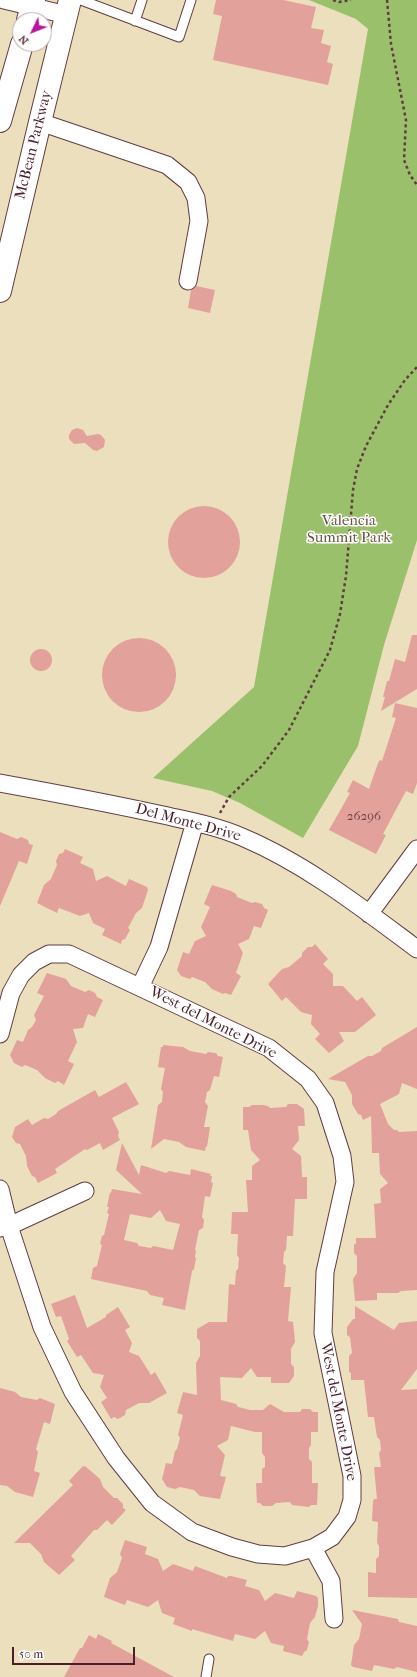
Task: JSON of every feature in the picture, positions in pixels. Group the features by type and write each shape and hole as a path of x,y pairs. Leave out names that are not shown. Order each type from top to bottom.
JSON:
{"main road":[{"name":"McBean Parkway","path":"0,291 40,122 73,5"},
{"path":"0,121 20,52"}],"street":[{"path":"4,0 31,9 73,5"},
{"path":"40,122 167,165 188,182 196,198 199,221 188,281"},
{"name":"Del Monte Drive","path":"0,783 121,805 241,836 298,865 417,949"},
{"name":"West del Monte Drive","path":"140,987 159,947 203,825"},
{"path":"369,914 417,849"},
{"name":"West del Monte Drive","path":"0,1034 11,993 21,975 34,962 49,954 69,954 269,1048 308,1079 325,1103 342,1156 345,1182 325,1272 323,1334 352,1476 352,1500 346,1518 332,1537 313,1548 285,1556 258,1554 232,1547 192,1532 152,1503 116,1458 73,1392 42,1327 5,1227 0,1189"},
{"path":"5,1227 85,1191"},
{"path":"313,1548 331,1581 334,1618"}],"lane":[{"path":"136,21 142,0"},
{"path":"73,5 136,21 179,37 192,0"},
{"path":"206,1677 209,1659"}],"path":[{"path":"333,0 339,2 351,0"},
{"path":"387,0 391,44 406,120 404,160 410,175 417,185"},
{"path":"203,825 229,797 262,766 289,730 330,650 340,614 346,576 353,490 357,469 366,446 388,405 405,380 417,367"}],"green space":[{"name":"Valencia Summit Park","path":"309,0 417,0 417,540 384,645 358,746 303,838 240,803 212,791 153,778 254,687 368,29 356,19"}],"building":[{"path":"216,0 283,0 316,7 311,28 324,30 321,43 331,46 327,62 333,64 328,85 213,60 222,16 213,14"},
{"path":"196,286 215,290 210,313 188,308 191,290"},
{"path":"77,428 83,430 87,436 98,434 101,435 105,440 104,447 97,451 93,450 85,443 74,444 69,439 69,435 72,430"},
{"path":"204,506 218,509 230,516 237,528 240,542 237,556 230,568 218,575 204,578 190,575 178,568 171,556 168,542 171,528 178,516 190,509"},
{"path":"412,635 417,635 417,689 381,711 387,681 389,681 395,659 405,662"},
{"path":"139,638 153,641 165,649 173,661 176,675 173,689 165,701 153,709 139,712 125,709 113,701 105,689 102,675 105,661 113,649 125,641"},
{"path":"41,649 45,650 51,656 51,664 45,670 41,671 37,670 31,664 30,660 31,656 37,650"},
{"path":"395,703 417,708 417,783 413,794 406,791 383,834 386,835 376,854 329,830 350,793 347,792 353,780 369,789 378,763 380,760 382,761 396,718 392,717"},
{"path":"0,832 17,839 21,837 28,840 29,844 33,845 27,864 19,861 0,906"},
{"path":"65,849 83,857 80,863 93,869 96,881 107,876 126,886 129,879 147,887 148,890 142,908 136,913 128,928 130,930 125,939 122,940 121,944 102,935 105,929 93,923 89,913 80,916 59,908 57,913 37,903 44,885 51,879 57,865 56,861 59,854 63,853"},
{"path":"212,885 231,891 236,894 237,897 252,903 255,902 262,904 264,908 268,910 261,928 254,926 249,939 238,944 243,953 236,973 241,976 231,995 225,993 223,994 212,989 205,982 192,977 190,979 181,976 177,970 183,952 189,954 195,941 206,936 201,927 210,907 204,904"},
{"path":"315,944 328,959 323,964 333,974 333,986 343,986 357,1001 362,997 376,1015 355,1032 339,1032 344,1041 329,1053 315,1039 320,1034 311,1024 312,1015 301,1012 286,997 282,1001 268,984 282,969 289,967 302,956 302,953 308,947 312,947"},
{"path":"47,973 66,979 71,986 85,992 89,990 103,1000 95,1017 88,1014 83,1028 73,1029 77,1042 68,1061 74,1064 64,1085 58,1081 55,1083 45,1078 37,1070 25,1065 22,1067 14,1063 10,1055 17,1040 23,1042 28,1030 32,1027 36,1020 34,1015 44,996 37,993"},
{"path":"417,1027 417,1089 402,1083 399,1094 380,1104 388,1124 394,1130 399,1132 417,1131 417,1290 401,1291 398,1293 377,1293 377,1300 355,1301 353,1279 357,1273 357,1256 354,1253 354,1245 356,1243 356,1238 376,1238 374,1204 381,1203 380,1189 388,1183 380,1174 379,1153 372,1153 371,1116 363,1120 361,1115 358,1114 352,1104 352,1095 345,1082 328,1079 368,1056 372,1056 381,1051 382,1048"},
{"path":"163,1045 183,1047 190,1051 206,1054 208,1052 216,1053 218,1056 223,1057 219,1077 214,1076 210,1090 207,1092 205,1102 208,1106 204,1127 210,1127 205,1151 186,1147 179,1142 164,1139 151,1149 158,1105 162,1102 163,1092 161,1089 165,1068 158,1067 161,1047 163,1047"},
{"path":"126,1082 139,1104 112,1118 119,1132 118,1136 120,1140 103,1150 100,1143 87,1150 85,1149 55,1169 57,1173 38,1183 35,1177 32,1176 27,1166 26,1156 20,1144 16,1143 12,1137 15,1127 28,1119 32,1125 44,1118 48,1119 58,1111 95,1090 99,1097"},
{"path":"288,1104 297,1104 304,1109 305,1126 298,1126 299,1140 292,1149 301,1156 302,1177 307,1177 307,1199 295,1199 293,1236 287,1236 283,1263 286,1266 284,1287 291,1287 288,1321 293,1322 294,1331 295,1342 291,1349 291,1364 294,1367 294,1376 289,1383 271,1383 271,1377 257,1377 251,1368 242,1378 220,1377 221,1400 250,1410 263,1410 270,1404 284,1412 300,1412 302,1409 310,1409 313,1412 318,1412 318,1432 311,1432 311,1445 309,1448 309,1459 312,1462 312,1483 318,1483 317,1505 311,1505 309,1507 292,1505 290,1502 276,1503 272,1506 263,1506 260,1503 257,1503 256,1483 262,1483 262,1469 265,1467 265,1457 262,1453 262,1432 255,1432 231,1426 228,1440 217,1446 225,1455 220,1476 226,1477 220,1499 200,1496 194,1490 180,1487 175,1489 167,1487 162,1479 166,1463 172,1464 180,1438 178,1435 183,1415 177,1413 183,1392 197,1395 196,1363 200,1356 200,1341 197,1338 197,1329 209,1322 227,1322 229,1284 235,1285 239,1258 237,1255 238,1234 231,1234 232,1212 248,1212 246,1180 252,1180 252,1166 260,1160 251,1150 248,1130 243,1130 243,1107 263,1105 270,1108 286,1107"},
{"path":"122,1143 139,1175 141,1165 166,1173 169,1171 190,1175 191,1169 211,1174 210,1176 212,1176 211,1182 213,1183 210,1197 205,1196 202,1217 204,1220 203,1228 199,1230 195,1250 196,1258 194,1269 192,1271 185,1310 162,1305 164,1298 150,1295 147,1291 91,1279 93,1268 97,1266 102,1245 100,1244 102,1236 104,1235 109,1214 107,1213 109,1207 107,1207 110,1192 111,1193 112,1189 142,1194 116,1170","holes":["160,1210 166,1221 180,1224 173,1250 153,1246 151,1248 139,1246 137,1243 124,1240 130,1214 151,1218"]},
{"path":"75,1295 87,1328 106,1317 106,1315 118,1307 130,1327 125,1330 132,1343 129,1352 139,1356 151,1375 155,1372 167,1393 149,1403 139,1403 126,1410 125,1415 118,1419 114,1417 111,1419 101,1402 107,1398 100,1387 104,1375 93,1373 81,1355 77,1357 67,1341 69,1339 61,1316 56,1317 51,1304"},
{"path":"355,1306 394,1330 399,1323 417,1321 417,1369 401,1390 417,1389 417,1598 368,1597 368,1572 376,1573 376,1559 379,1556 379,1546 377,1543 378,1522 372,1521 373,1501 374,1499 377,1499 374,1467 381,1467 379,1453 381,1450 380,1440 377,1437 374,1417 368,1417 364,1380 351,1380 351,1373 349,1372 349,1356 352,1353 350,1337 347,1335 347,1327 353,1319 355,1319"},
{"path":"0,1388 15,1392 21,1397 37,1400 40,1398 55,1404 50,1424 44,1422 36,1449 38,1452 34,1471 40,1473 33,1497 15,1492 7,1486 0,1485"},
{"path":"83,1466 85,1466 100,1479 103,1487 114,1498 117,1498 123,1504 123,1508 126,1510 112,1525 107,1520 97,1530 94,1530 71,1556 75,1560 59,1575 44,1562 41,1554 30,1543 14,1543 73,1485 69,1481"},
{"path":"125,1540 147,1547 145,1554 158,1559 163,1571 173,1564 193,1571 195,1566 227,1578 228,1576 231,1576 247,1580 245,1586 259,1590 265,1601 275,1593 294,1598 297,1591 316,1596 318,1598 318,1606 315,1617 310,1623 307,1639 309,1642 307,1650 302,1656 283,1651 284,1646 271,1643 265,1631 255,1639 235,1634 233,1641 192,1629 192,1631 173,1624 175,1618 162,1613 158,1600 148,1607 127,1600 125,1605 104,1597 110,1578 117,1572 122,1558 120,1554"},
{"path":"352,1610 398,1619 399,1622 417,1626 417,1672 397,1667 394,1669 374,1665 372,1671 353,1667 351,1665 354,1645 359,1639 362,1624"},
{"path":"98,1634 112,1641 111,1643 174,1677 64,1677 89,1635 96,1639"}]}
